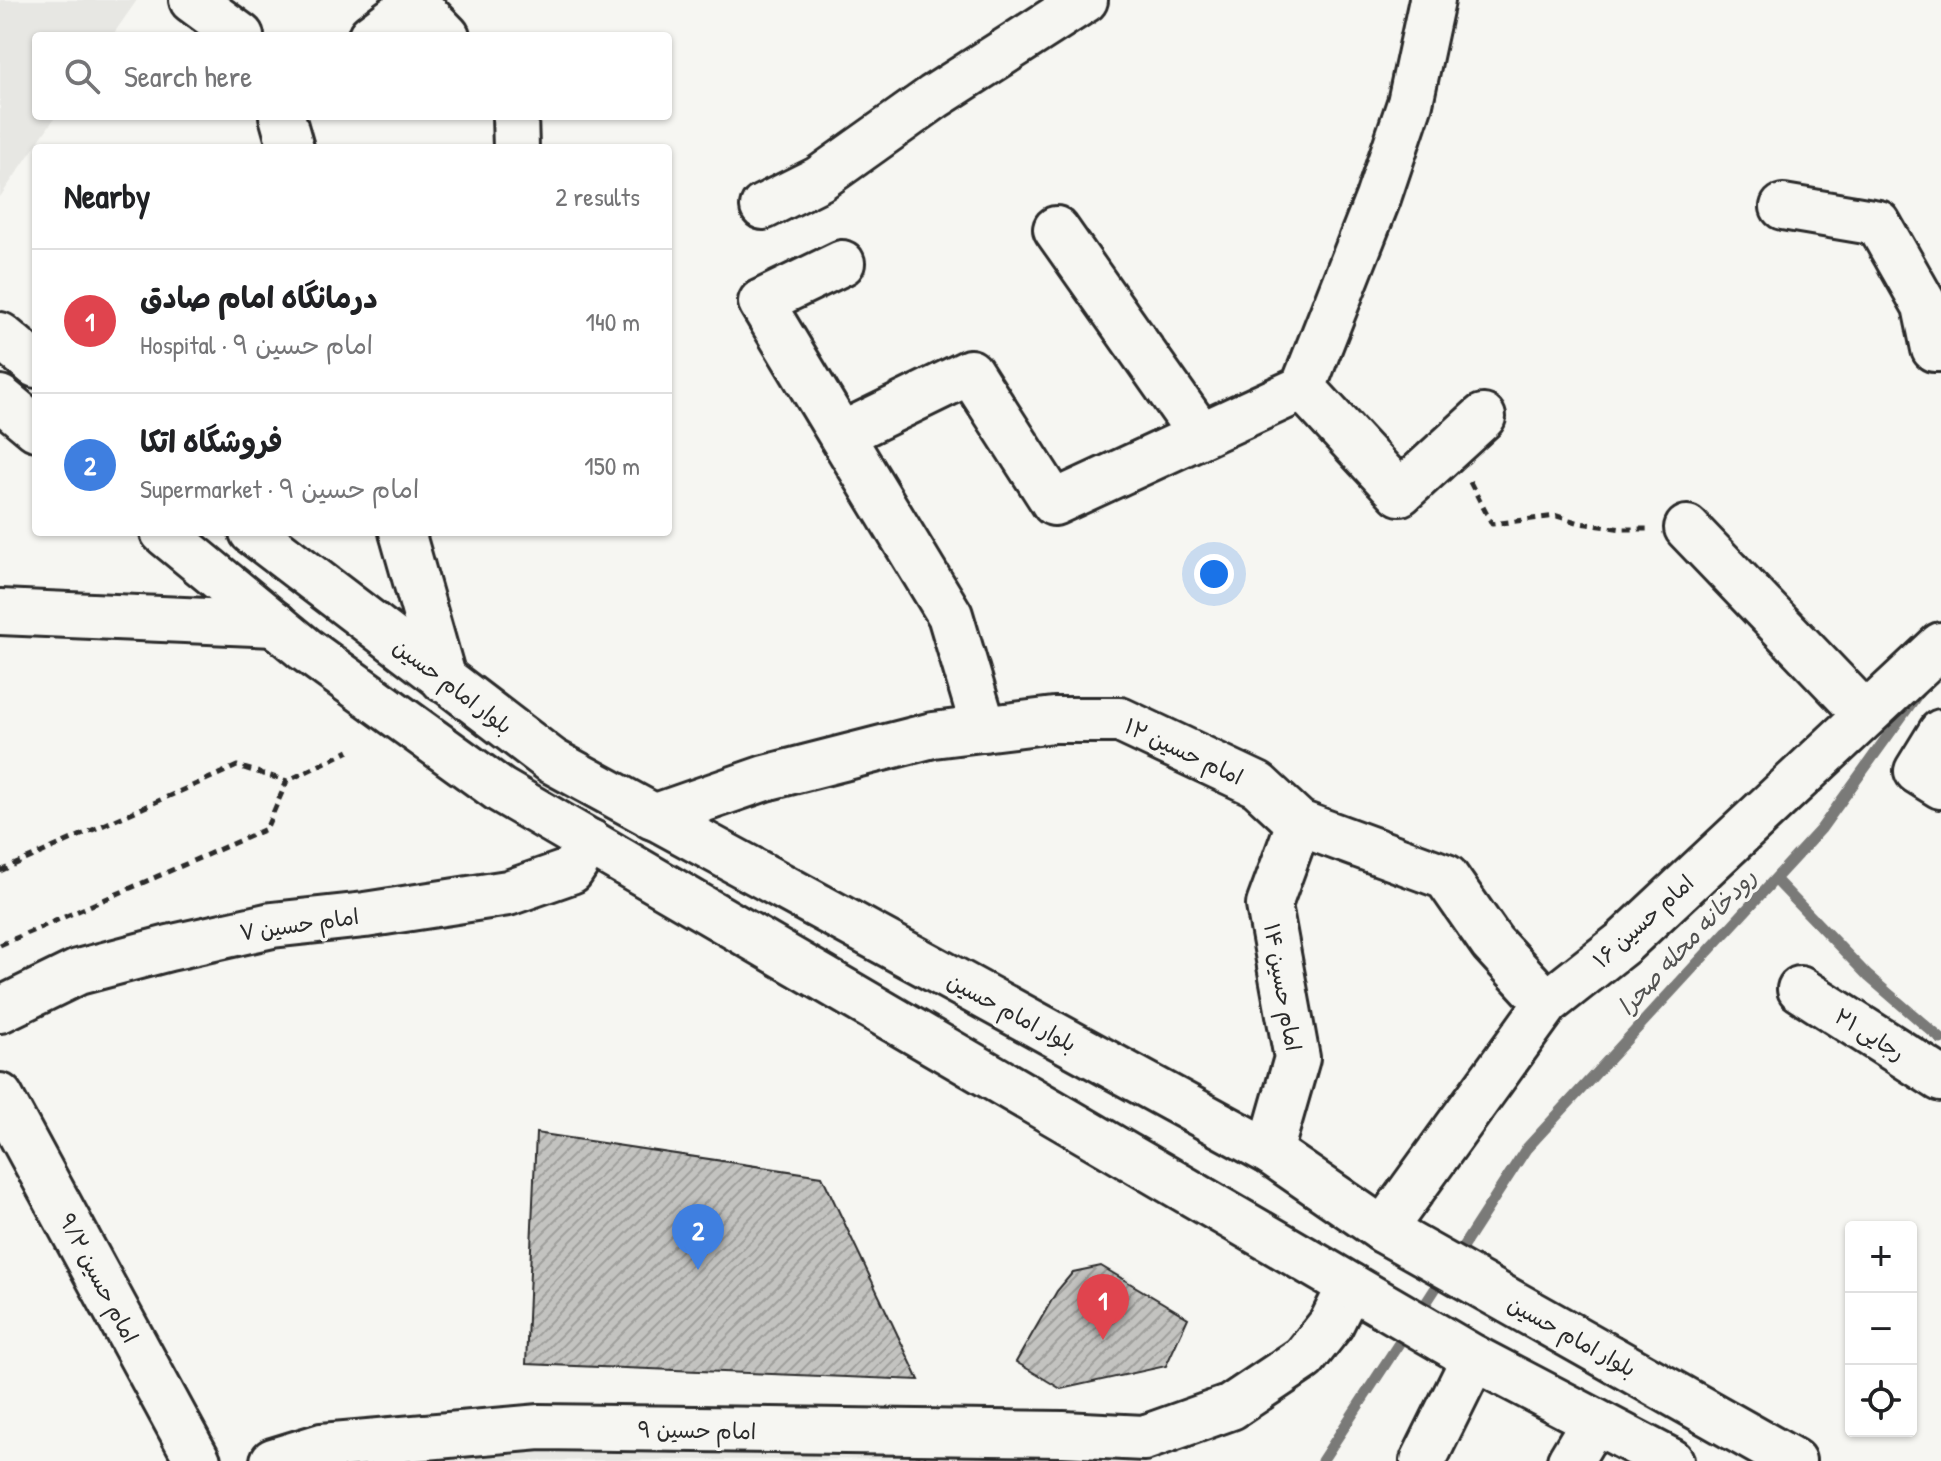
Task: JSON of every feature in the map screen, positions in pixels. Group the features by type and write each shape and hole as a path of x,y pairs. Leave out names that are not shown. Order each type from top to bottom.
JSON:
{"street":[{"path":"192,0 236,32"},
{"path":"763,207 819,179 934,97 1085,0"},
{"path":"841,435 970,372 1054,503 1303,388 1392,158 1410,103 1432,0"},
{"path":"376,32 417,2 443,32"},
{"path":"283,120 290,144"},
{"path":"515,120 516,144"},
{"path":"1783,207 1878,223 1925,306 1934,349 1941,349"},
{"path":"1056,229 1201,435"},
{"path":"842,263 761,302 950,615 984,729"},
{"path":"0,335 32,362"},
{"path":"1303,388 1400,493 1483,417"},
{"path":"0,398 32,425"},
{"path":"1687,528 1866,715"},
{"path":"168,536 305,649 500,790 1474,1358 1671,1461"},
{"name":"بلوار امام حسین","path":"257,536 552,761 1270,1152 1383,1230 1793,1461"},
{"path":"403,536 444,680"},
{"path":"0,612 275,624"},
{"name":"امام حسین ۱۶","path":"1383,1230 1547,1003 1623,943 1941,645"},
{"name":"امام حسین ۱۲","path":"653,817 765,778 933,735 1054,720 1120,720 1258,785 1299,823 1446,877 1492,943 1547,1003"},
{"path":"1941,732 1917,771 1941,786"},
{"name":"امام حسین ۱۴","path":"1270,1152 1297,1058 1269,905 1299,823"},
{"name":"امام حسین ۷","path":"0,1010 78,972 169,948 272,925 365,915 508,893 571,871 590,842"},
{"name":"رجایی ۲۱","path":"1800,989 1941,1079"},
{"name":"امام حسین ۹/۲","path":"0,1096 198,1461"},
{"name":"امام حسین ۹","path":"273,1461 322,1446 540,1427 988,1448 1063,1434 1144,1438 1231,1407 1304,1358 1331,1324 1350,1286"},
{"path":"1423,1461 1474,1358"},
{"path":"1570,1461 1594,1421"}],"path":[{"path":"1451,446 1492,524 1557,516 1622,529 1687,528"},
{"path":"0,945 266,829 287,781 349,751"},
{"path":"0,871 237,766 287,781"}],"shaded area":[{"path":"0,0 137,0 115,32 32,32 32,120 53,120 37,144 32,144 32,151 0,197"},
{"path":"545,1450 943,1459 435,1461"}],"building":[{"path":"536,1133 822,1176 919,1380 526,1364"},
{"path":"1101,1266 1188,1318 1166,1366 1061,1389 1016,1362 1057,1291 1073,1272"}],"waterway":[{"name":"رودخانه محله صحرا","path":"1462,1248 1526,1149 1821,829 1920,691"},
{"path":"1775,879 1868,976 1941,1039"},
{"name":"رودخانه محله صحرا","path":"1417,1317 1437,1286"},
{"name":"رودخانه محله صحرا","path":"1322,1461 1407,1331"}],"place":[{"name":"فروشگاه اتکا","path":"698,1270"},
{"name":"درمانگاه امام صادق","path":"1103,1340"}]}
